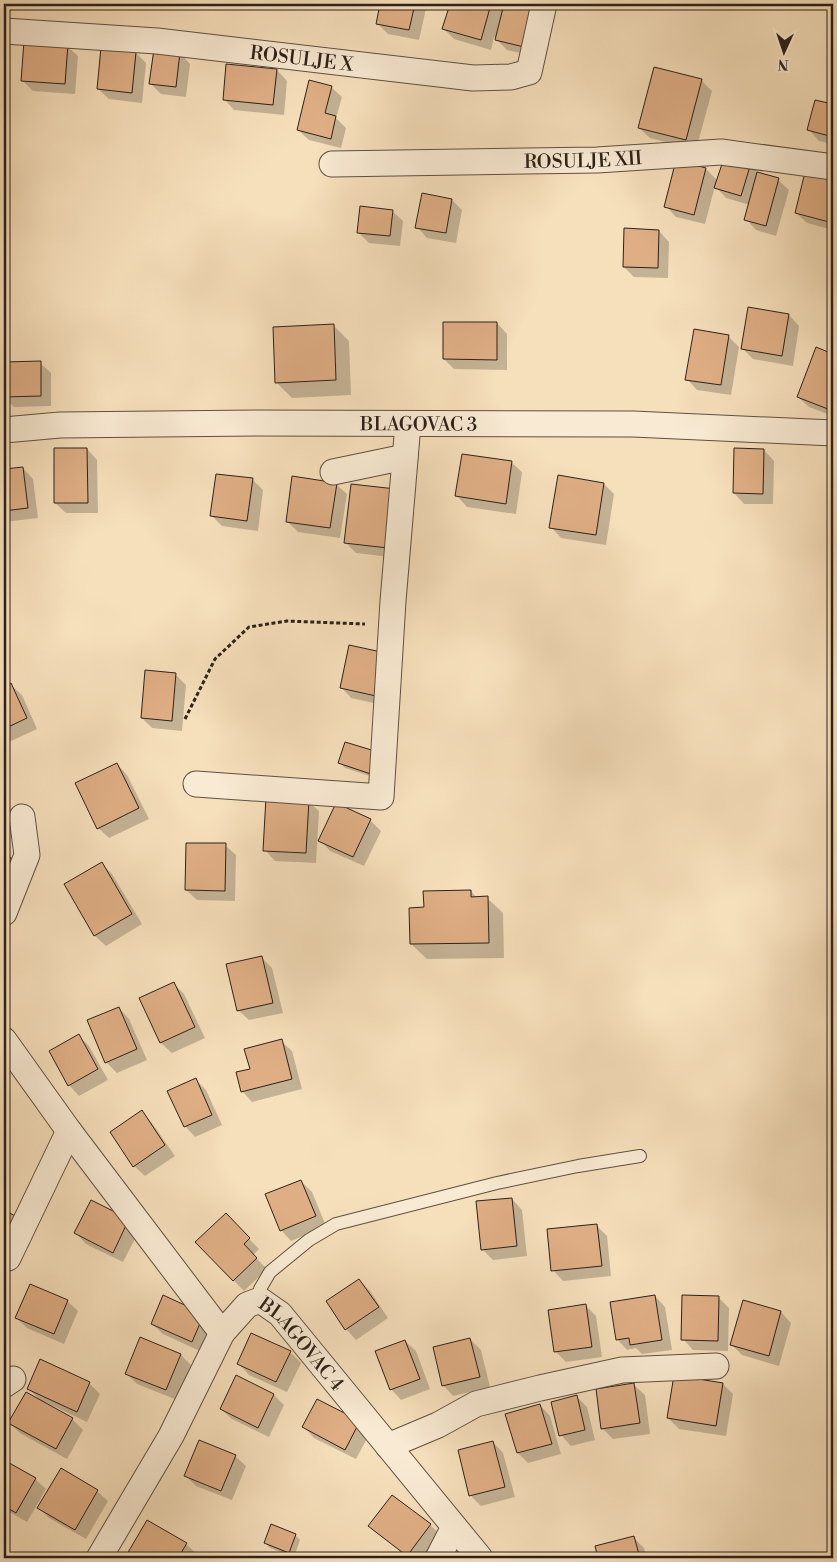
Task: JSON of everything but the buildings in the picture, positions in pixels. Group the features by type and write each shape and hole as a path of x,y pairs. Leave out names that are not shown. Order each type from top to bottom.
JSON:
{"street":[{"name":"ROSULJE X","path":"4,31 157,41 473,78 511,77 529,72 544,4"},
{"name":"ROSULJE XII","path":"332,164 597,160 721,152 833,167"},
{"path":"196,784 381,796 392,615 408,424"},
{"name":"BLAGOVAC 3","path":"4,430 60,425 633,424 833,433"},
{"path":"333,472 405,457"},
{"path":"4,913 27,856 22,817"},
{"path":"4,1040 69,1130 222,1333"},
{"path":"8,1258 69,1130"},
{"name":"BLAGOVAC 4","path":"99,1558 171,1436 222,1333 247,1305 260,1300 280,1314 480,1558"},
{"path":"388,1446 438,1425 476,1404 622,1370 716,1366"},
{"path":"438,1558 454,1527"}],"lane":[{"path":"260,1300 260,1289 270,1272 309,1240 336,1224 498,1183 578,1166 640,1156"}],"path":[{"path":"185,719 215,659 249,627 287,621 381,625 392,615"}]}
